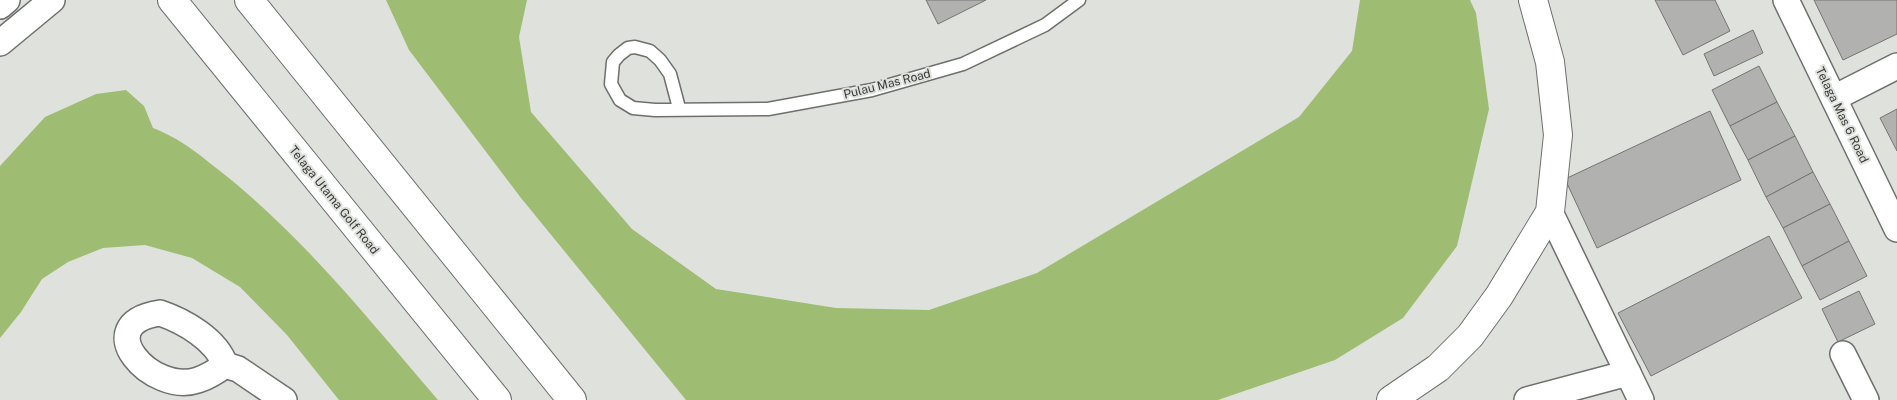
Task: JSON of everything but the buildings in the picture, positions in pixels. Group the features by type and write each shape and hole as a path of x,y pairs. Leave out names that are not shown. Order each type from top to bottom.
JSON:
{"main road":[{"name":"Telaga Utama Golf Road","path":"172,0 497,400"},
{"path":"249,0 572,400"},
{"path":"1391,400 1438,368 1470,336 1499,296 1550,212 1558,135 1550,62 1533,0"}],"street":[{"path":"0,6 7,0"},
{"path":"0,43 52,0"},
{"name":"Telaga Mas 6 Road","path":"1786,0 1897,229"},
{"path":"1834,98 1897,66"},
{"path":"1550,212 1641,400"},
{"path":"1843,354 1866,400"},
{"path":"225,365 238,370 284,400"},
{"path":"1527,400 1628,374"}],"lane":[{"name":"Pulau Mas Road","path":"679,108 670,74 660,60 650,51 635,47 628,48 619,54 613,62 611,84 620,100 634,108 768,109 872,90 963,64 1045,25 1079,0"}],"shaded area":[{"path":"386,0 527,0 519,37 531,112 632,229 716,289 836,308 929,310 1037,273 1299,117 1352,51 1360,0 1470,0 1476,13 1489,109 1457,246 1403,318 1335,360 1218,400 686,400 521,198 409,50"},
{"path":"126,90 144,106 153,128 180,141 196,152 250,196 279,223 361,310 438,400 339,400 287,335 240,287 192,258 145,245 103,248 68,262 42,279 21,312 0,338 0,166 45,117 96,94"}]}
